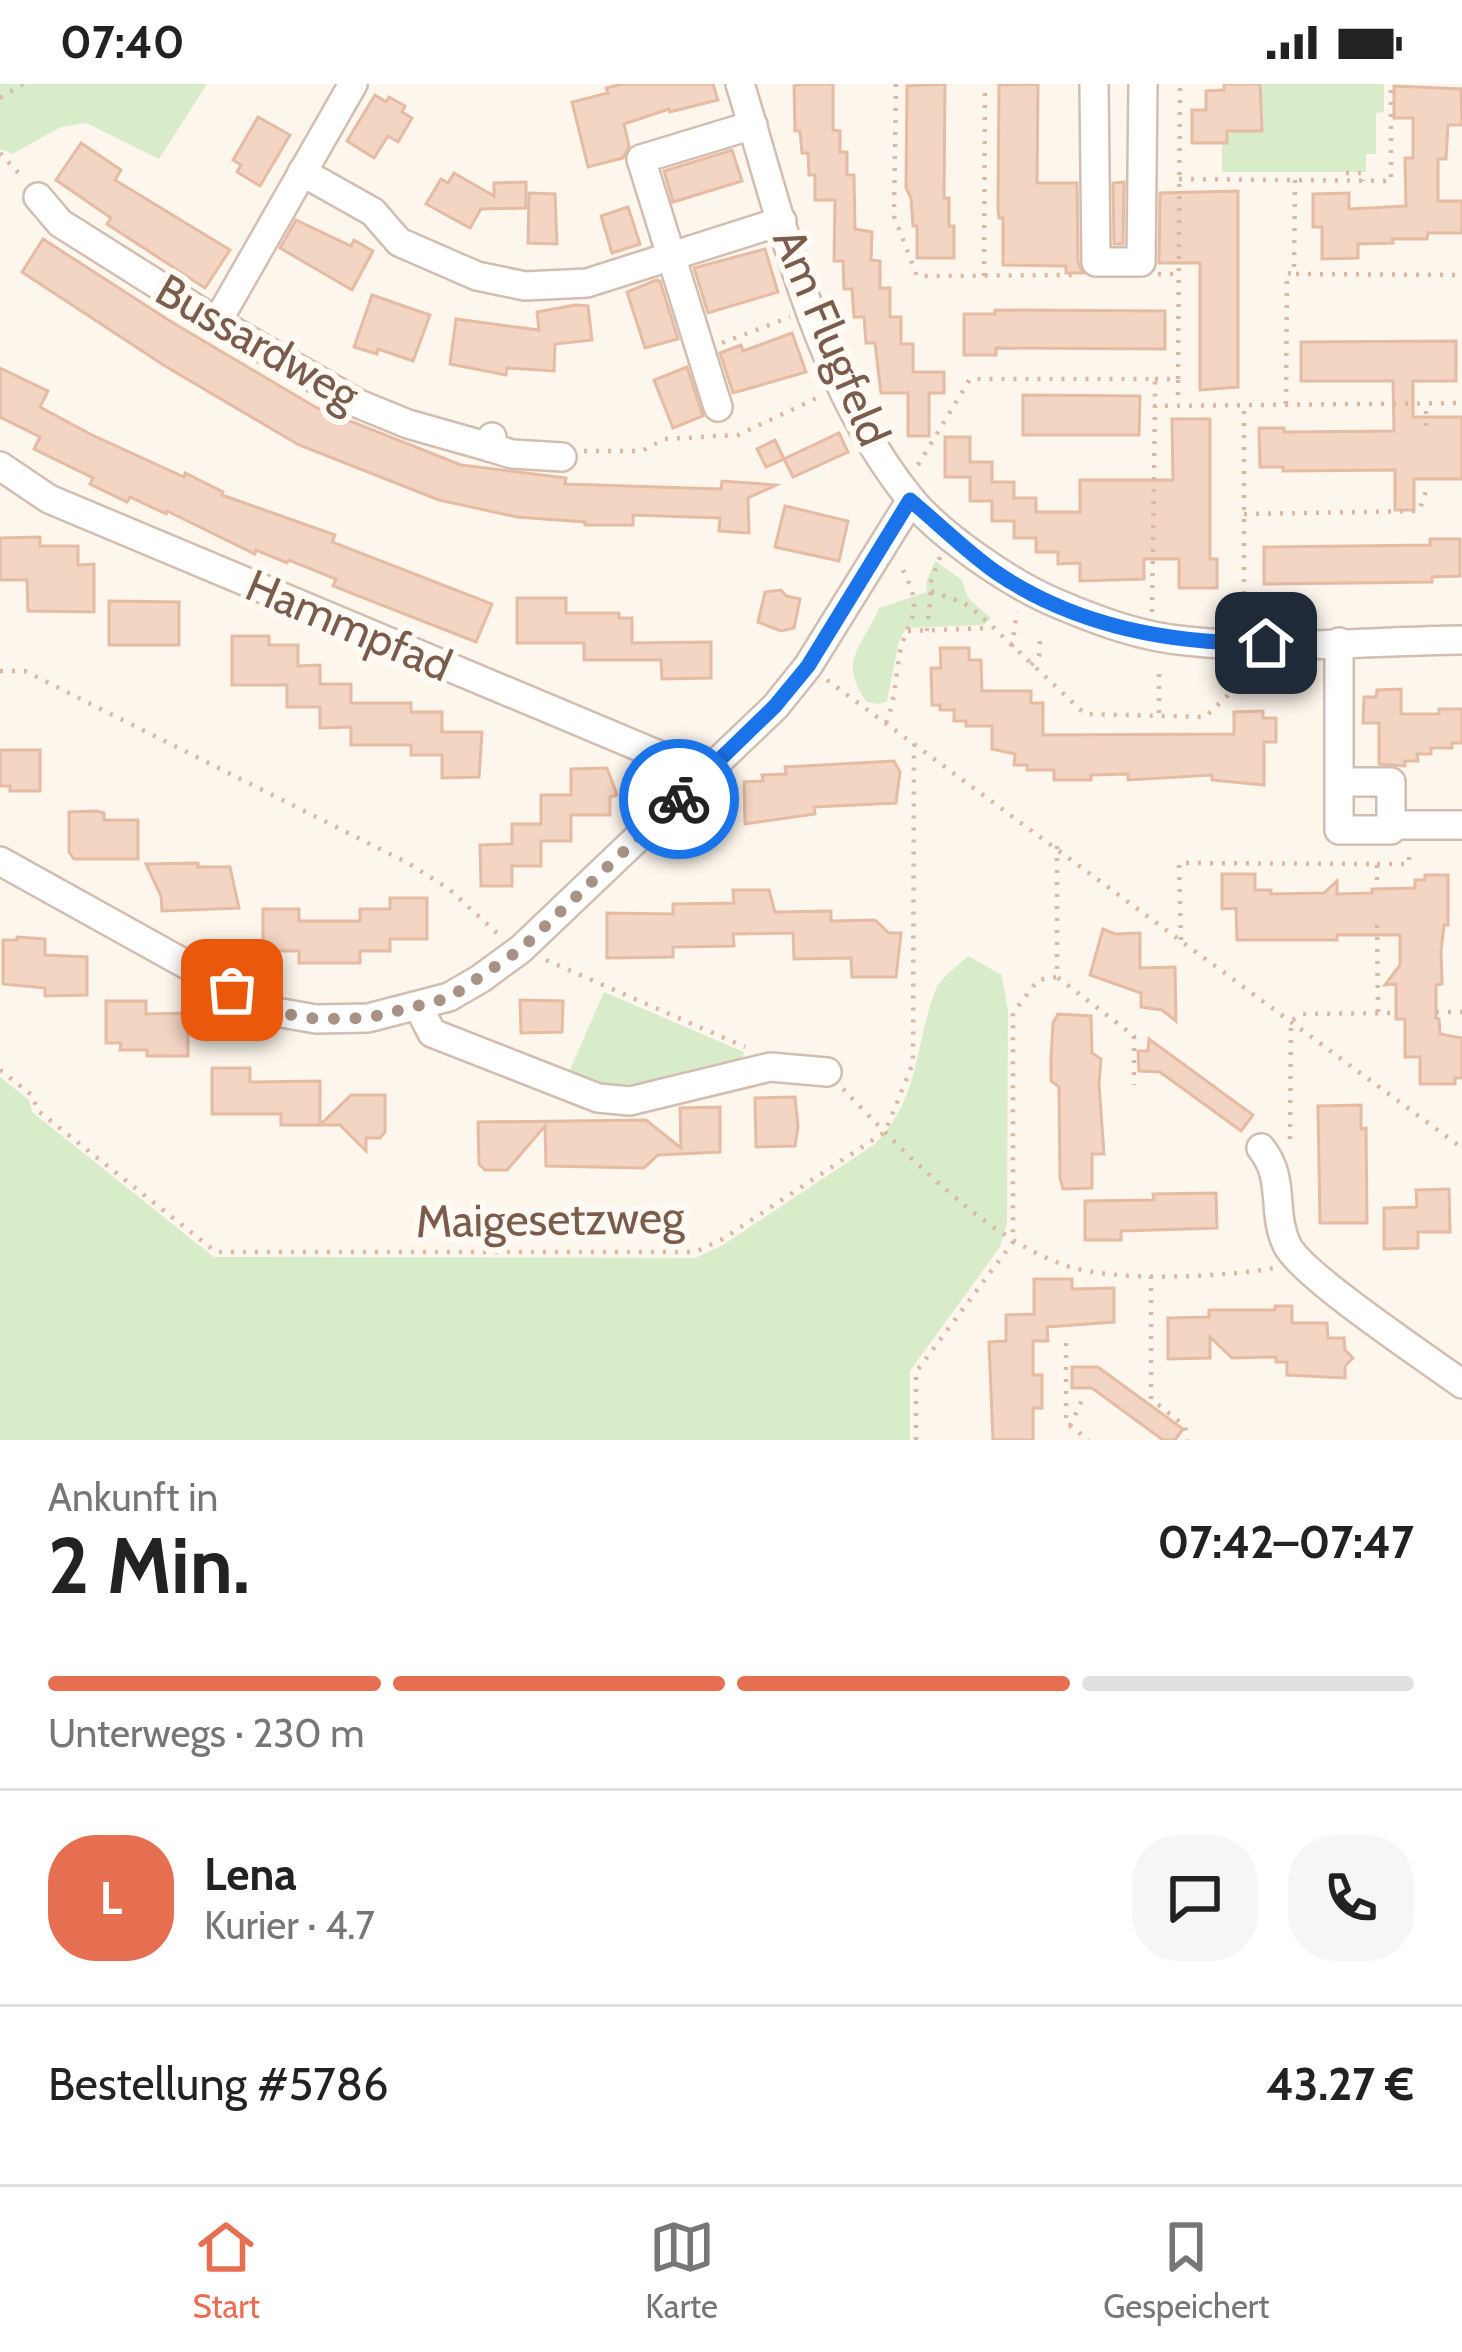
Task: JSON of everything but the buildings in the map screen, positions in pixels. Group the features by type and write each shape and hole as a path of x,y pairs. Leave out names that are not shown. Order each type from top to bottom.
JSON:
{"street":[{"path":"217,322 353,84"},
{"name":"Am Flugfeld","path":"740,84 782,221 842,387 874,448 907,495 994,571 1027,591 1111,626 1151,636 1229,643 1462,640"},
{"path":"1094,84 1096,262 1141,262 1143,84"},
{"path":"718,407 641,159 753,125"},
{"path":"302,172 373,212 400,242 477,277 525,286 587,283 782,221"},
{"path":"1092,174 1142,174"},
{"name":"Bussardweg","path":"38,197 60,223 359,404 407,424 490,442 512,454 562,457"},
{"name":"Hammpfad","path":"0,466 49,499 704,774"},
{"path":"0,861 270,1011 316,1019 368,1018 449,998 521,949 775,706 808,666 907,495"},
{"path":"1339,642 1339,782 1339,830 1391,830 1391,782 1339,782"},
{"path":"1391,825 1462,825"},
{"path":"419,1008 432,1033 598,1098 630,1100 770,1067 827,1072"},
{"path":"1261,1148 1276,1173 1279,1214 1293,1256 1462,1384"}],"path":[{"path":"0,98 23,84"},
{"path":"896,84 894,216 917,276 1092,275"},
{"path":"984,275 986,84"},
{"path":"1178,405 1180,84"},
{"path":"1179,179 1391,181 1391,84"},
{"path":"0,153 38,197"},
{"path":"1346,173 1363,173 1363,181"},
{"path":"1294,274 1295,180"},
{"path":"1286,404 1288,273 1462,274"},
{"path":"1149,274 1179,274"},
{"path":"698,353 812,308"},
{"path":"907,495 970,379 1178,379"},
{"path":"1152,611 1155,379"},
{"path":"562,457 578,451 642,451 680,437 738,435 842,387"},
{"path":"1426,403 1426,426"},
{"path":"1155,406 1462,403"},
{"path":"1244,405 1244,607"},
{"path":"1244,514 1419,512 1426,491"},
{"path":"927,631 930,584 942,553"},
{"path":"886,723 915,602 896,559"},
{"path":"931,591 964,603 1085,714 1204,717 1243,681"},
{"path":"1012,647 1017,607 1027,591"},
{"path":"908,632 992,628"},
{"path":"1031,665 1040,656 1040,638"},
{"path":"808,666 1462,1148"},
{"path":"0,671 25,671 408,863 449,889 497,934 521,949 769,1057 770,1067"},
{"path":"1159,674 1159,717"},
{"path":"885,1132 913,1063 914,743"},
{"path":"1057,977 1058,846"},
{"path":"1181,940 1179,863 1377,864 1377,889"},
{"path":"1377,925 1378,1013"},
{"path":"916,1440 916,1372 1013,1242 1012,1013 1038,980 1057,977 1134,1036 1134,1085"},
{"path":"1436,1012 1462,1012"},
{"path":"1291,1022 1303,1013 1396,1013"},
{"path":"1290,1139 1291,1022"},
{"name":"Maigesetzweg","path":"0,1070 33,1096 37,1110 216,1252 695,1252 721,1240 885,1132"},
{"path":"827,1072 885,1132 1013,1242 1066,1266 1151,1275 1275,1268"},
{"path":"1151,1275 1151,1399 1185,1426 1186,1440"},
{"path":"1066,1343 1066,1423 1089,1440"},
{"path":"1070,1426 1083,1399"}],"green space":[{"path":"0,84 207,84 159,159 86,123 61,127 12,154 0,149"},
{"path":"1260,84 1384,84 1384,112 1376,113 1376,154 1366,154 1366,172 1222,172 1227,131 1262,130"},
{"path":"935,561 962,580 968,598 991,618 984,625 906,628 887,701 867,702 854,675 855,655 879,608 927,592"},
{"path":"968,956 1002,975 1008,1011 1007,1223 1000,1247 910,1371 910,1440 0,1440 0,1077 29,1100 32,1112 214,1257 695,1258 723,1245 875,1144 909,1089 936,989"},
{"path":"604,992 744,1052 743,1060 651,1080 647,1089 630,1093 566,1079"}],"way so far":[{"path":"232,990 270,1011 316,1019 368,1018 449,998 521,949 679,799"}],"route":[{"path":"679,799 775,706 808,666 910,500 994,571 1027,591 1111,626 1188,642 1266,643"}]}
